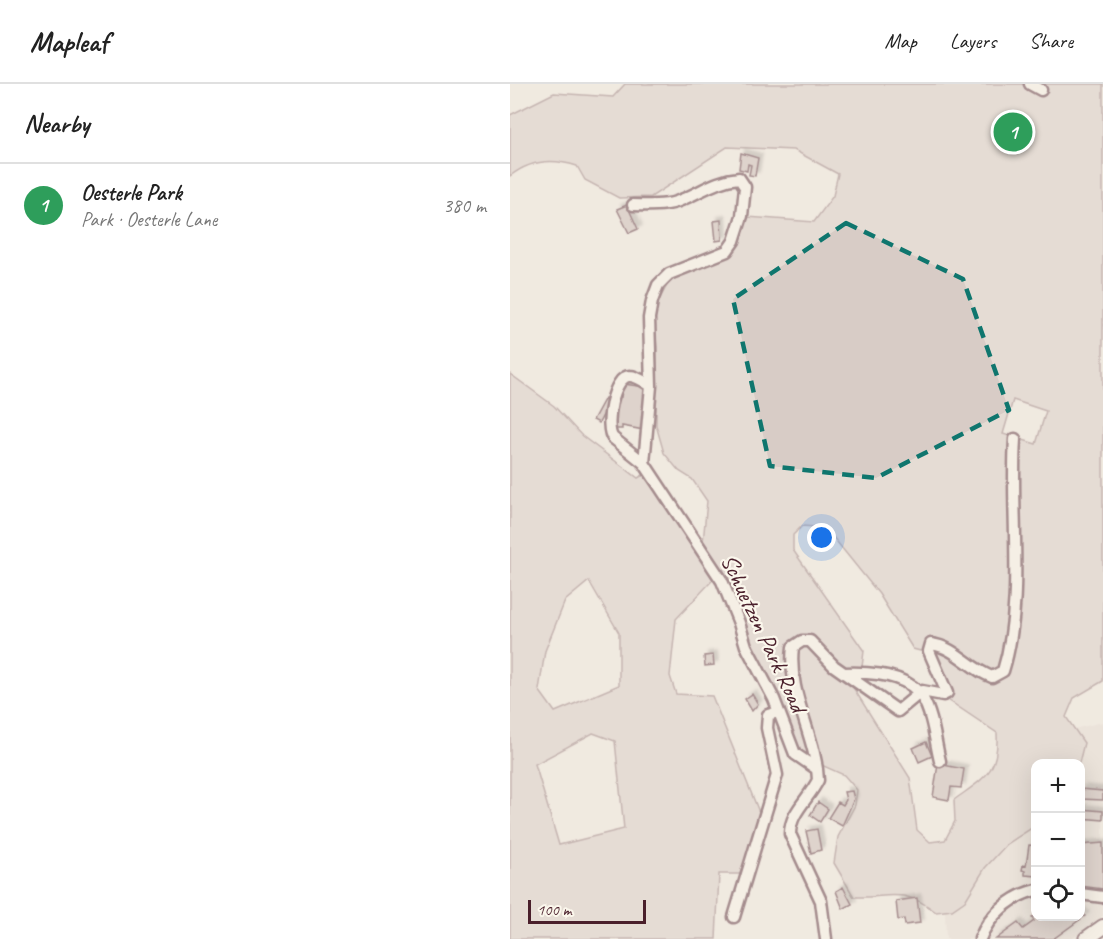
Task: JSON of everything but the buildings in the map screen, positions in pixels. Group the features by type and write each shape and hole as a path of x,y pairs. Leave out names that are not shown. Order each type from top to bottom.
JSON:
{"main road":[{"path":"1086,939 1103,927"}],"street":[{"path":"1030,84 1041,90"},
{"path":"633,205 661,205 680,201 726,179 739,178 745,187 742,216 734,242 727,251 669,274 658,285 649,318 651,386 644,463"},
{"name":"Schuetzen Park Road","path":"651,386 629,375 617,383 608,425 613,438 644,463 722,581 740,623 746,646 778,712 795,754 817,769"},
{"path":"919,693 943,695 946,693 938,667 929,651 931,644 944,646 982,674 992,677 1002,671 1010,633 1015,559 1015,439"},
{"name":"Schuetzen Park Road","path":"817,769 798,697 792,660 793,647 802,641 810,641 844,673 898,711 919,693"},
{"path":"844,673 863,672 894,678 919,693 924,699 940,761"},
{"path":"734,917 777,775 767,728 768,715 778,712"},
{"path":"817,769 818,780 796,811 790,824 790,834 821,901 826,939"},
{"path":"980,939 983,931 999,910 1020,894 1031,891"},
{"path":"1085,895 1103,897"}],"highlighted area":[{"path":"846,223 963,279 1009,410 876,478 770,466 733,299"}],"shaded area":[{"path":"625,84 1103,84 1103,681 1074,698 1066,717 1084,743 1080,759 1031,759 1031,829 1007,844 985,868 965,901 952,910 936,912 915,899 906,897 854,897 834,863 838,837 855,805 857,790 844,775 808,759 800,750 777,692 750,642 735,591 723,569 676,619 670,676 676,694 712,696 761,817 741,874 719,874 716,939 510,939 510,374 554,406 582,436 638,478 643,475 702,553 707,501 692,479 679,471 664,453 656,425 657,347 654,320 658,302 670,280 730,253 739,241 747,217 814,222 833,196 838,174 794,150 727,147 651,197 619,198 585,180 577,166 568,163 542,162 526,167 510,176 510,115 554,93 613,97","holes":["1013,400 1046,411 1036,444 1003,434","802,526 816,527 833,537 879,594 913,649 924,652 945,698 997,733 997,746 992,766 981,780 954,800 955,821 945,840 930,842 917,830 910,778 844,673 862,667 864,651 793,550 793,535","589,581 619,633 619,685 555,712 539,690 545,651 565,601","593,733 615,741 624,829 559,845 535,764"]},
{"path":"1103,722 1103,916 1072,939 946,939 945,911 952,910 965,901 985,868 1007,844 1031,829 1031,921 1085,921 1085,759 1080,759 1084,743 1074,729"}],"place":[{"name":"Oesterle Park","path":"1013,132"}]}
